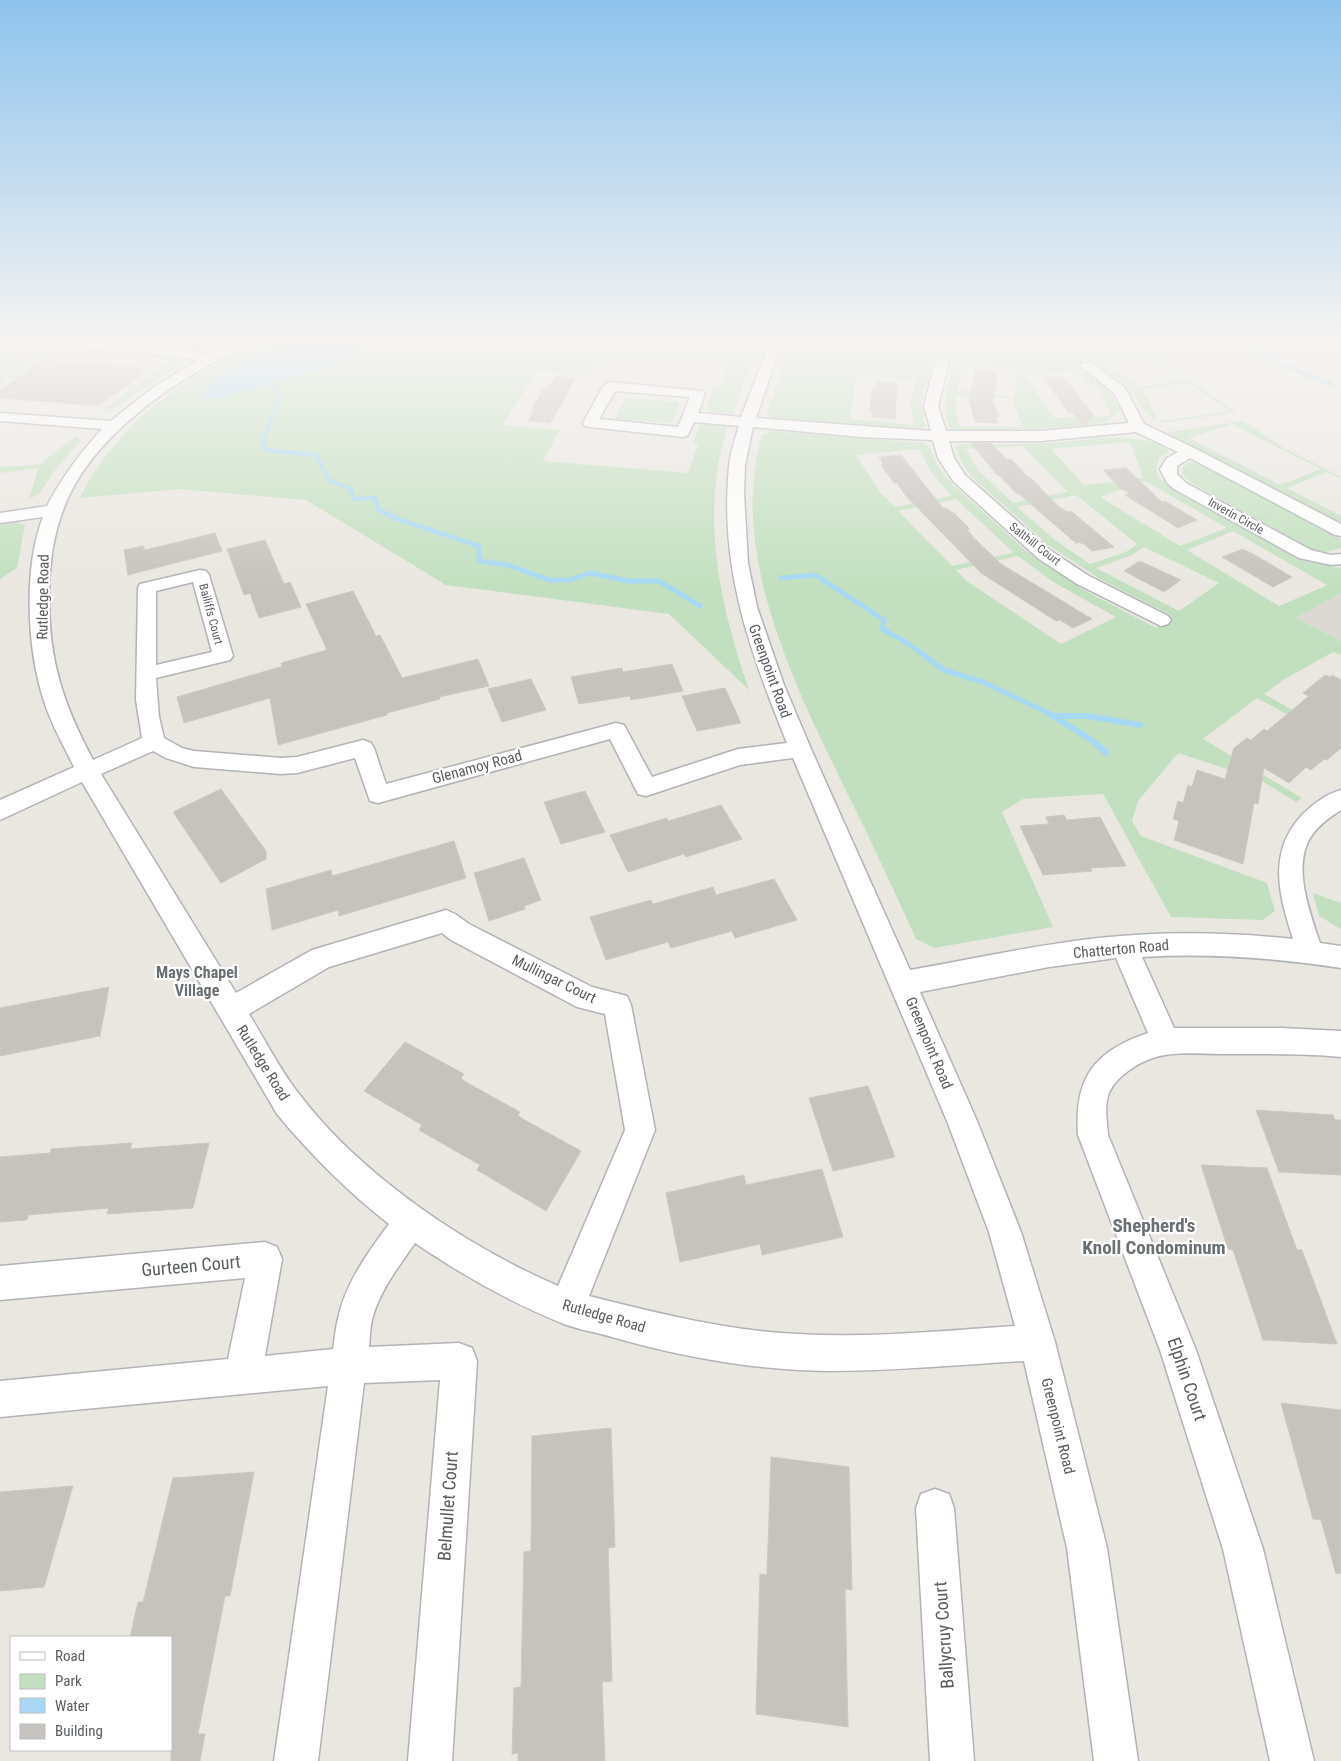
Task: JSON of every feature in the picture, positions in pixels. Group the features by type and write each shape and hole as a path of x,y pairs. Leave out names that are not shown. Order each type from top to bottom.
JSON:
{"street":[{"path":"91,424 114,426"},
{"path":"602,424 683,432 686,424"},
{"name":"Greenpoint Road","path":"746,424 737,465 736,493 739,563 748,607 760,648 800,749 962,1122 1005,1232 1038,1342 1086,1548 1116,1761"},
{"path":"772,424 861,432 939,436 1041,436 1138,428 1191,452 1341,531"},
{"name":"Salthill Court","path":"936,424 946,458 959,478 1025,538 1045,555 1083,580 1161,620"},
{"path":"1136,424 1138,428"},
{"name":"Rutledge Road","path":"114,426 80,466 63,490 54,510 44,547 40,579 40,619 43,659 55,704 64,727 87,771 279,1090 315,1138 352,1174 411,1221 461,1254 513,1282 567,1307 683,1338 742,1347 798,1352 858,1353 1038,1342"},
{"name":"Inverin Circle","path":"1191,452 1174,459 1168,464 1171,478 1180,486 1305,554 1331,560 1341,558"},
{"path":"0,518 54,510"},
{"name":"Bailiffs Court","path":"146,674 223,656 200,575 147,588 146,674 147,711 149,727 154,742"},
{"name":"Glenamoy Road","path":"154,742 174,753 194,759 280,766 297,765 364,748 378,795 616,730 646,788 738,757 800,749"},
{"path":"0,811 154,742"},
{"path":"1310,952 1292,896 1290,872 1292,852 1299,834 1308,820 1341,798"},
{"name":"Mullingar Court","path":"231,1010 321,958 446,922 460,932 587,998 617,1006 640,1130 567,1307"},
{"name":"Chatterton Road","path":"903,984 1062,954 1124,947 1211,944 1310,952 1341,957"},
{"path":"1124,947 1166,1042"},
{"name":"Elphin Court","path":"1292,1761 1243,1549 1178,1350 1093,1135 1091,1113 1094,1092 1106,1075 1121,1059 1142,1047 1166,1042 1298,1040 1341,1044"},
{"path":"296,1761 355,1318 363,1294 375,1270 411,1221"},
{"name":"Gurteen Court","path":"0,1283 265,1259 243,1376"},
{"name":"Belmullet Court","path":"348,1366 459,1362 430,1761"},
{"path":"0,1399 348,1366"},
{"name":"Ballycruy Court","path":"935,1508 952,1761"}],"shaded area":[{"path":"1341,593 1341,641 1296,618"}],"green space":[{"path":"134,424 503,424 560,430 543,461 688,473 698,444 693,443 699,426 707,424 728,426 719,459 714,526 722,593 729,625 749,690 669,614 446,585 306,500 180,489 80,498 95,471"},
{"path":"856,424 925,424 925,427 920,429"},
{"path":"948,424 1023,427 1022,424 1096,424 1051,428 956,430 949,428"},
{"path":"1230,424 1189,438 1280,485 1321,469 1231,424 1248,424 1284,448 1341,477 1341,479 1327,472 1287,488 1341,516 1341,523 1174,437 1169,432"},
{"path":"771,431 923,443 930,447 937,465 950,482 1025,550 1082,589 1156,628 1172,616 1100,579 1047,544 973,478 962,463 955,447 960,444 1049,443 1109,438 1139,439 1153,443 1167,448 1168,452 1159,458 1156,471 1160,479 1170,487 1294,557 1312,563 1341,568 1341,593 1296,618 1341,641 1341,655 1333,652 1283,680 1264,694 1341,737 1341,744 1257,698 1203,739 1302,798 1296,802 1260,780 1178,753 1138,801 1132,821 1141,836 1267,883 1275,911 1263,920 1171,917 1103,794 1023,799 1002,812 1053,927 934,948 916,939 794,678 778,637 765,595 757,552 753,510 755,464 762,435","holes":["1130,442 1143,477 1134,480 1084,485 1051,449","1022,446 1068,492 1013,503 978,470 966,449","920,450 931,472 952,496 895,507 880,492 856,455","1145,481 1227,528 1180,546 1100,497","1076,495 1137,544 1126,552 1090,564 1055,540 1017,507","956,499 1013,552 952,566 898,511","1233,531 1328,585 1279,606 1187,550","1144,547 1219,583 1179,611 1096,568 1132,555","1018,556 1055,583 1116,617 1061,644 968,582 956,570"]},
{"path":"76,436 80,441 56,469 39,494 29,499 38,468 0,473 0,467 39,465"},
{"path":"1189,462 1198,463 1338,537 1341,540 1341,548 1327,552 1310,549 1190,482 1182,473 1183,467"},
{"path":"17,522 25,525 17,568 0,579 0,525"},
{"path":"1313,893 1341,903 1341,929 1319,916"}],"building":[{"path":"971,443 991,443 1007,460 1011,459 1057,505 1067,512 1071,511 1114,547 1092,551 1084,544 1078,542 1077,544 997,475"},
{"path":"901,455 943,508 956,515 970,529 967,529 973,537 1001,564 1092,619 1073,628 1060,620 1056,621 981,573 906,496 881,465 883,464 879,457"},
{"path":"1126,468 1162,502 1165,501 1197,520 1178,528 1125,495 1130,493 1121,489 1103,470"},
{"path":"215,533 222,551 128,575 124,550 143,546 145,550"},
{"path":"265,540 284,584 290,582 301,607 259,618 250,593 244,595 227,549"},
{"path":"1243,549 1292,577 1273,587 1222,557"},
{"path":"1138,562 1142,562 1181,580 1164,592 1124,571"},
{"path":"353,591 376,636 380,635 402,678 478,659 489,686 439,697 440,699 387,713 387,715 278,745 270,698 184,723 177,697 282,667 281,663 327,650 306,604"},
{"path":"672,664 683,691 631,700 630,696 579,704 571,677 622,668 623,672"},
{"path":"1325,675 1330,677 1332,675 1341,680 1341,748 1311,770 1306,767 1289,783 1264,768 1258,804 1254,803 1243,864 1174,840 1179,821 1173,819 1178,801 1183,803 1188,785 1192,787 1197,770 1225,779 1234,748 1247,738 1251,740 1264,729 1267,731 1309,696 1303,693"},
{"path":"531,679 546,710 502,722 488,689"},
{"path":"725,688 741,723 697,731 682,696"},
{"path":"221,789 266,851 266,859 221,883 173,812"},
{"path":"585,791 605,832 561,844 544,802"},
{"path":"721,805 742,839 686,857 684,854 628,872 610,835 667,818 668,821 672,820"},
{"path":"1064,815 1067,820 1100,817 1126,866 1090,868 1092,871 1043,875 1020,826 1049,824 1046,817"},
{"path":"454,841 466,878 339,916 338,910 272,930 266,889 331,870 332,876"},
{"path":"524,858 541,900 524,906 525,909 489,921 474,873"},
{"path":"774,879 797,920 735,938 732,931 671,948 668,942 606,960 590,917 651,900 653,904 713,887 716,895"},
{"path":"109,987 100,1036 0,1056 0,1008"},
{"path":"405,1042 464,1074 461,1078 464,1081 520,1112 518,1115 521,1118 581,1151 546,1211 477,1170 480,1165 419,1130 422,1125 364,1091"},
{"path":"868,1086 895,1157 833,1171 809,1098"},
{"path":"1256,1110 1333,1115 1335,1120 1341,1120 1341,1175 1279,1172"},
{"path":"132,1143 130,1149 209,1143 193,1208 107,1214 109,1208 28,1215 27,1220 0,1222 0,1157 50,1153 51,1149"},
{"path":"1201,1165 1267,1168 1297,1250 1302,1250 1337,1344 1263,1340 1233,1250 1228,1249"},
{"path":"822,1169 843,1237 762,1255 760,1244 680,1262 666,1193 744,1175 746,1185"},
{"path":"1281,1403 1341,1410 1341,1573 1336,1574 1321,1520 1313,1519"},
{"path":"611,1428 615,1547 608,1548 612,1681 602,1682 605,1761 518,1761 518,1753 512,1754 514,1688 521,1687 524,1552 531,1551 532,1436"},
{"path":"771,1457 849,1467 852,1590 845,1589 848,1727 756,1714 760,1574 767,1575"},
{"path":"254,1472 230,1596 225,1596 198,1734 205,1734 200,1761 171,1761 172,1636 130,1636 138,1602 143,1602 173,1478"},
{"path":"73,1486 44,1587 0,1591 0,1492"}],"waterway":[{"path":"269,424 262,442 266,450 316,455 329,480 351,489 353,499 375,498 377,505"},
{"path":"377,504 379,510 397,519 479,546 479,561 508,565 549,580 570,580 590,573 629,581 659,581 700,606"},
{"path":"781,578 815,575 884,620 882,629 904,641 944,670 983,682 1048,713"},
{"path":"1048,713 1093,741 1106,753"},
{"path":"1054,716 1087,716 1140,725"}],"district":[{"name":"Mays Chapel Village","path":"197,981"},
{"name":"Shepherd's Knoll Condominum","path":"1154,1236"}]}
